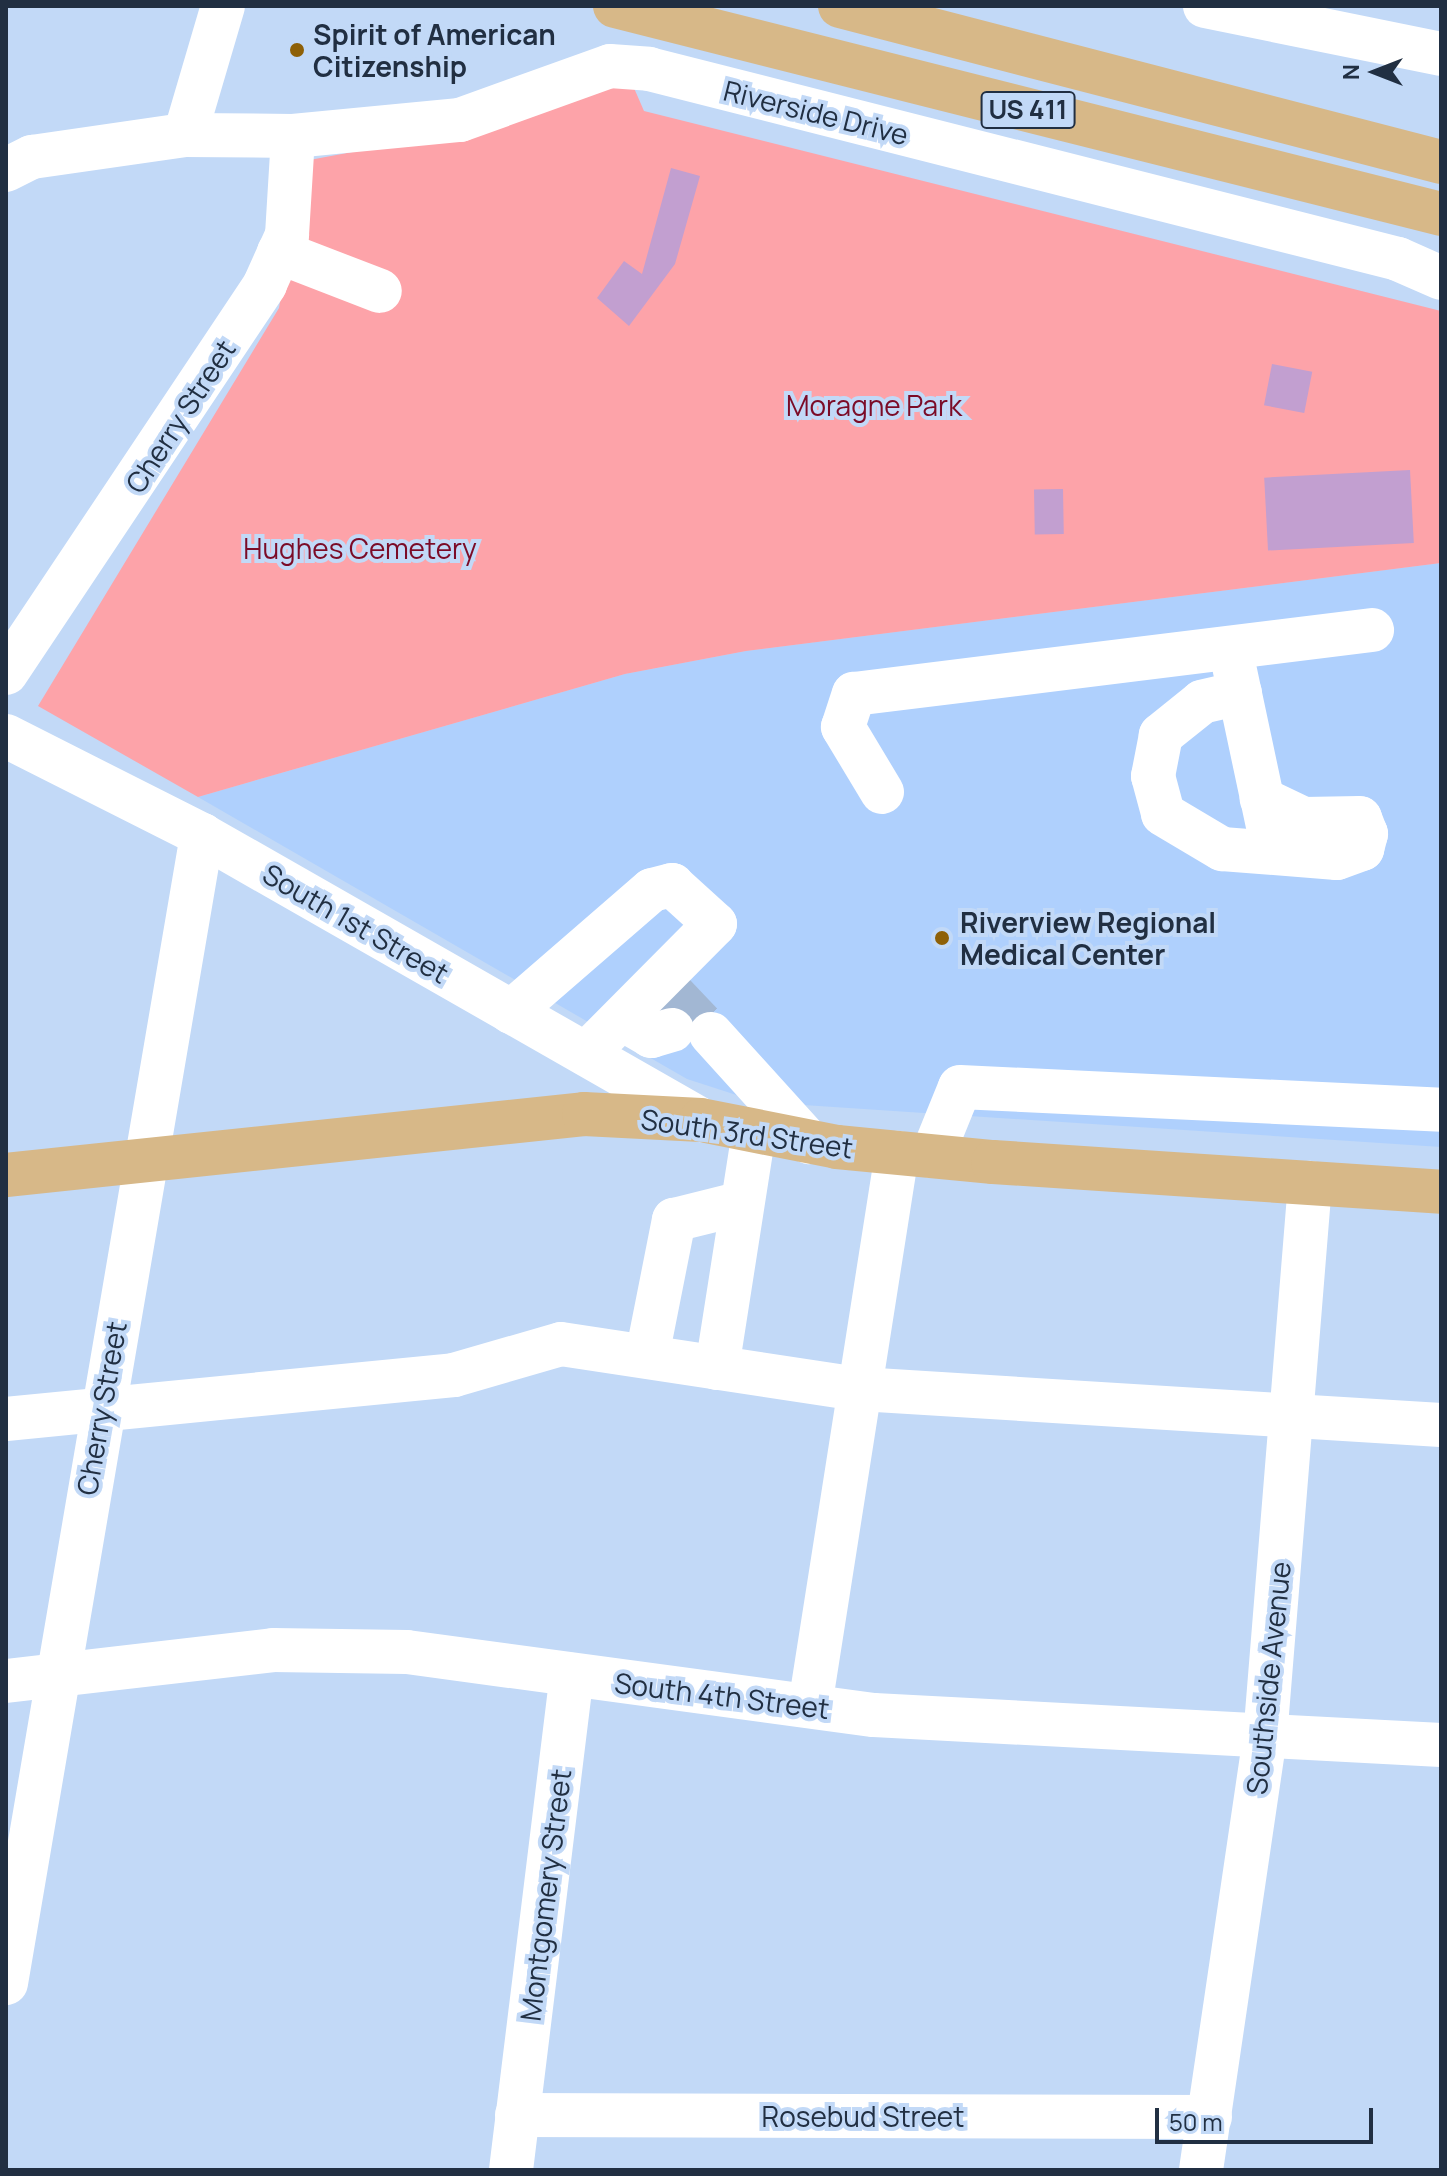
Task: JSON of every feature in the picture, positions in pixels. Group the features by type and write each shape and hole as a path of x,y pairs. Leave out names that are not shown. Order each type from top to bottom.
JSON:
{"main road":[{"name":"US 411","path":"615,6 1441,214"},
{"name":"US 411","path":"840,6 1441,162"},
{"name":"South 3rd Street","path":"6,1175 511,1116 701,1120 809,1142 914,1155 1441,1192"}],"street":[{"path":"185,135 223,6"},
{"path":"1205,6 1441,54"},
{"name":"Riverside Drive","path":"15,158 185,135 293,136 460,120 505,108 588,69 649,69 1398,259 1441,278"},
{"name":"Cherry Street","path":"6,673 97,544 279,252 287,235 293,136"},
{"path":"279,252 380,291"},
{"path":"882,792 843,727 854,694 1372,630"},
{"path":"1229,648 1273,850"},
{"path":"1240,693 1202,702 1161,735 1153,776 1163,814 1195,839 1222,849 1273,850 1337,858 1362,849 1366,834 1360,818 1304,819 1262,799"},
{"name":"South 1st Street","path":"6,736 202,835 701,1120"},
{"name":"Cherry Street","path":"6,1983 143,1159 202,835"},
{"path":"511,1012 652,890 672,885 715,924 678,1009"},
{"path":"586,1054 622,1019 678,1009"},
{"path":"678,1009 809,1142"},
{"path":"810,1706 860,1389 914,1155 960,1087 1441,1110"},
{"path":"717,1368 754,1131"},
{"name":"Southside Avenue","path":"1201,2170 1265,1738 1310,1183"},
{"path":"647,1356 674,1220 742,1203"},
{"path":"6,1419 454,1375 561,1344 860,1389 1441,1425"},
{"name":"South 4th Street","path":"6,1681 273,1650 407,1652 810,1706 1265,1738 1441,1745"},
{"name":"Montgomery Street","path":"511,2170 572,1675"},
{"name":"Rosebud Street","path":"517,2115 1210,2117"}],"shaded area":[{"name":"Riverview Regional Medical Center","path":"1441,563 1441,1147 758,1102 687,1079 198,797 625,674 746,651"}],"green space":[{"name":"Moragne Park","path":"581,84 634,88 644,111 1441,311 1441,563 746,651 625,674 198,797 38,706 279,308 304,161 493,126"}],"building":[{"path":"671,168 700,176 675,264 629,326 597,298 624,261 642,274"},
{"path":"1272,364 1312,372 1304,413 1264,405"},
{"path":"1410,470 1414,543 1268,551 1264,478"},
{"path":"1063,489 1064,534 1035,534 1034,490"}],"tunnel":[{"path":"671,992 711,1034"}],"place":[{"name":"Spirit of American Citizenship","path":"297,50"},
{"name":"Riverview Regional Medical Center","path":"942,938"}],"park label":[{"name":"Hughes Cemetery","path":"360,548"}]}
